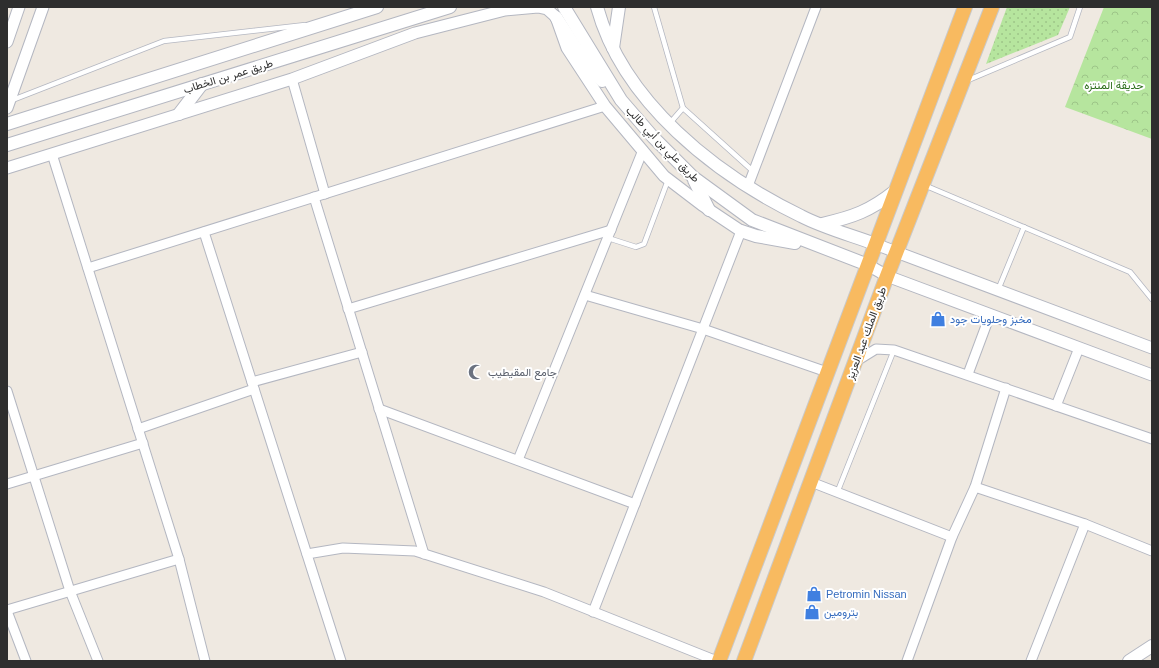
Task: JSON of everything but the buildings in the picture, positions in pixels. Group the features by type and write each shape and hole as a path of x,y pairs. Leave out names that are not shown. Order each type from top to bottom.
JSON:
{"highway":[{"name":"طريق الملك عبد العزيز","path":"718,661 965,7"},
{"name":"طريق الملك عبد العزيز","path":"744,661 887,276 993,9"}],"main road":[{"name":"طريق عمر بن الخطاب","path":"7,124 325,22 377,7"},
{"name":"طريق عمر بن الخطاب","path":"7,145 450,7"},
{"name":"طريق علي بن أبي طالب","path":"564,7 621,100 653,137 693,177 752,220 868,265"},
{"name":"طريق علي بن أبي طالب","path":"597,7 613,50 634,80 660,115 706,158 748,186 801,217 875,244"},
{"path":"613,50 619,7"},
{"path":"556,12 578,32"},
{"path":"556,12 588,66 621,100"},
{"path":"180,114 202,84"},
{"path":"693,177 709,210"},
{"path":"822,224 854,217 879,204 895,192"},
{"path":"742,230 756,236 819,247"},
{"path":"1128,661 1152,646"}],"street":[{"path":"7,42 19,7"},
{"path":"8,104 43,7"},
{"path":"7,168 292,79 415,33 505,10 538,7 556,12 567,48 605,106 668,179 709,210 742,230 593,612"},
{"path":"748,186 816,7"},
{"path":"292,79 325,194"},
{"path":"88,268 605,106"},
{"path":"518,460 643,150"},
{"path":"52,154 179,559 205,661"},
{"path":"314,197 424,554"},
{"path":"204,232 340,661"},
{"path":"348,308 609,234"},
{"path":"875,244 1152,348"},
{"path":"868,265 887,276 1152,375"},
{"path":"585,295 703,330 827,372"},
{"path":"968,374 990,315"},
{"path":"1056,406 1079,348"},
{"path":"855,362 876,349 894,350 968,374 1152,439"},
{"path":"138,428 253,385 362,352"},
{"path":"906,661 952,537 975,487 1006,388"},
{"path":"7,391 70,591 98,661"},
{"path":"379,409 635,504"},
{"path":"7,484 143,443"},
{"path":"811,482 952,537"},
{"path":"975,487 1084,524 1152,551"},
{"path":"1031,661 1084,524"},
{"path":"307,554 343,548 415,551 544,592 718,661"},
{"path":"26,661 7,611 179,559"}],"lane":[{"path":"654,7 683,108 754,172"},
{"path":"963,82 1070,37 1080,7"},
{"path":"8,104 164,41 325,22"},
{"path":"669,124 683,108"},
{"path":"609,234 636,247 644,244 668,179"},
{"path":"923,185 1130,272 1152,298"},
{"path":"998,290 1024,227"},
{"path":"837,493 894,350"}],"green space":[{"path":"1007,7 1070,7 1058,35 986,64"},
{"name":"حديقة المنتزه","path":"1104,7 1152,7 1152,139 1065,107"}],"place":[{"name":"مخبز وحلويات جود","path":"938,319"},
{"name":"جامع المقيطيب","path":"476,372"},
{"name":"Petromin Nissan","path":"814,594"},
{"name":"بترومين","path":"812,612"}]}
